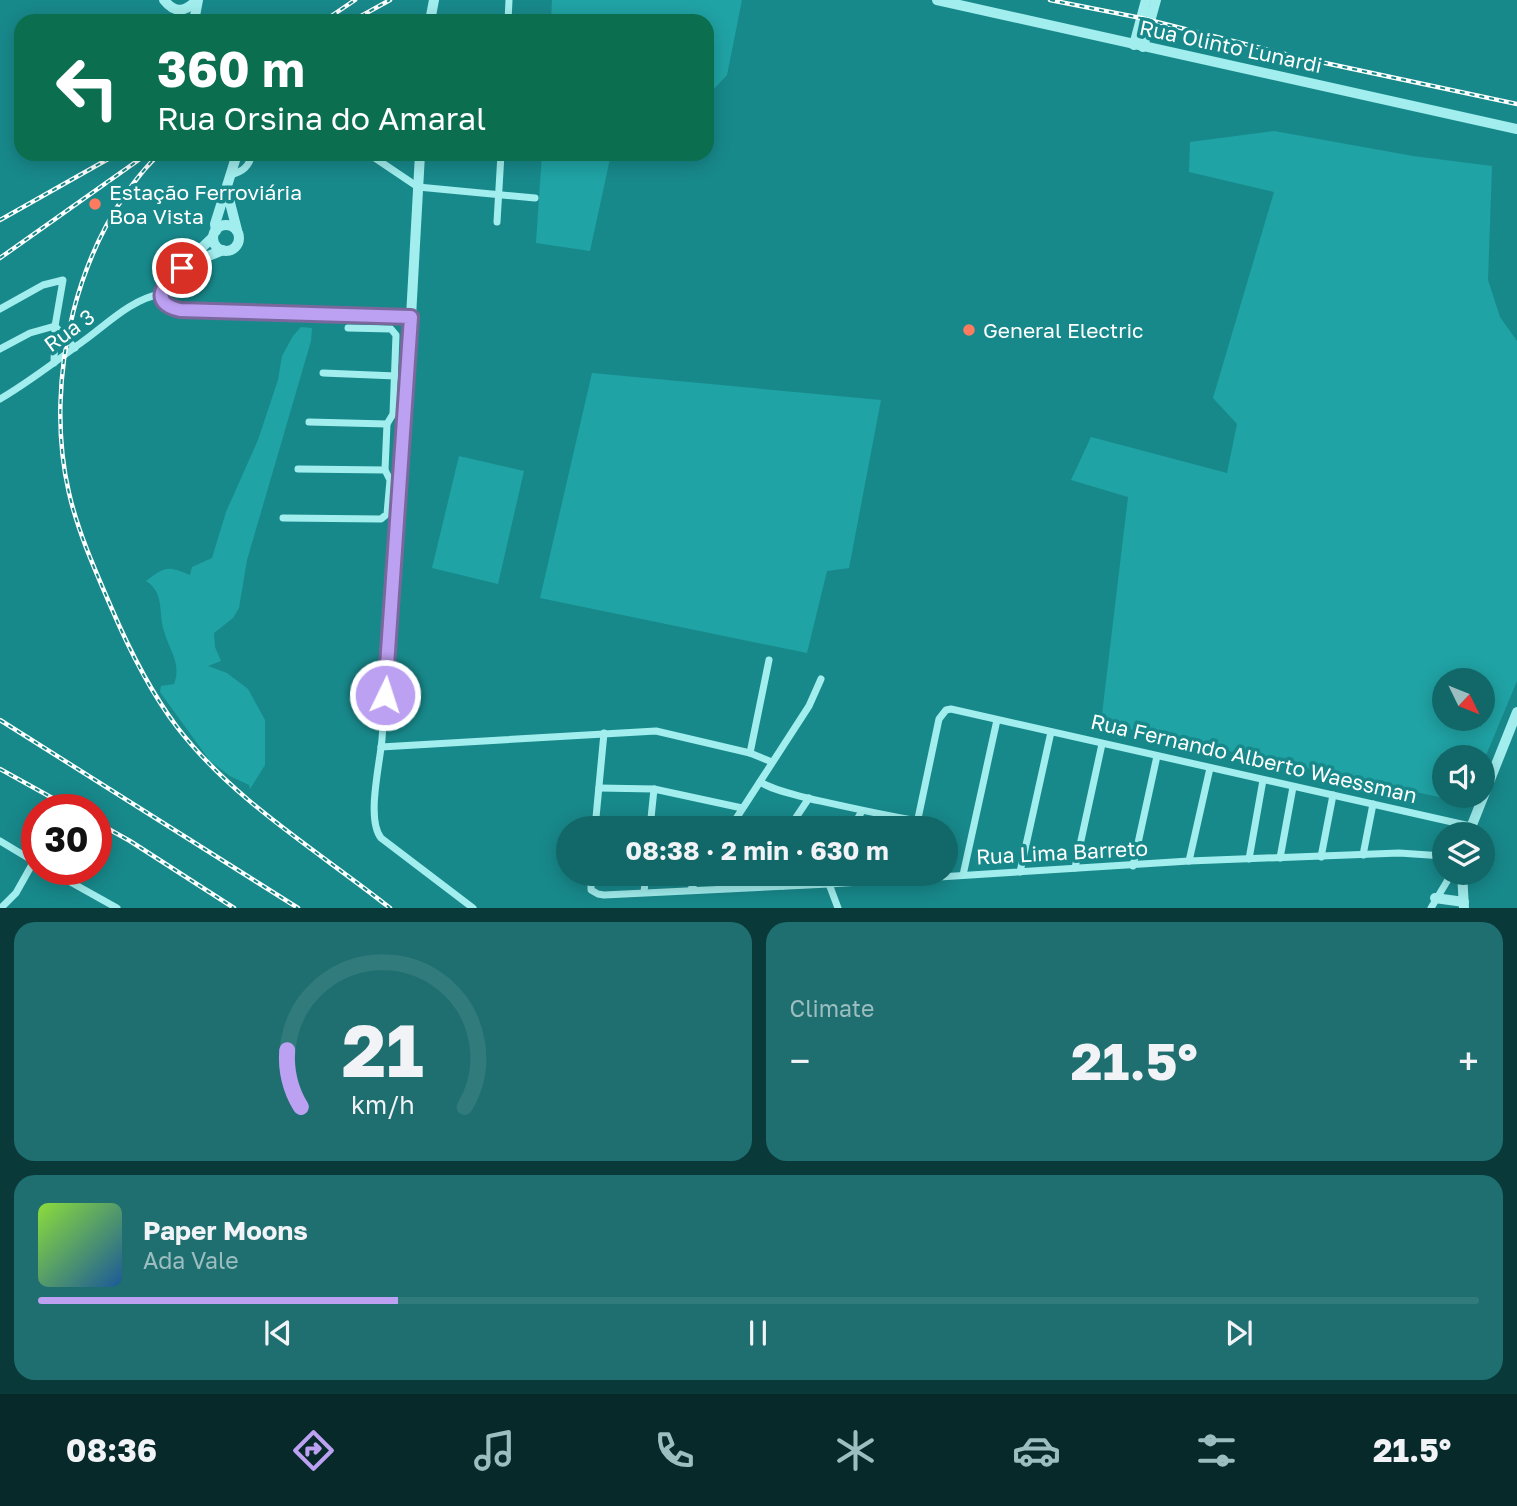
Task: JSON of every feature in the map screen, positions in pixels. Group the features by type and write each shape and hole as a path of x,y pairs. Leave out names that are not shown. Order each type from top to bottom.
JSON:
{"street":[{"path":"167,3 176,10 182,10 197,0"},
{"name":"Rua Olinto Lunardi","path":"937,0 1517,129"},
{"path":"1139,46 1146,0"},
{"path":"1139,46 1156,0"},
{"path":"223,250 215,244 215,223 235,161"},
{"path":"231,175 243,170 250,161"},
{"path":"379,161 418,187 535,198"},
{"path":"420,161 411,317 374,821 377,833 388,843 473,908"},
{"path":"497,222 500,161"},
{"path":"182,268 198,258 237,246 239,237 227,188"},
{"path":"237,230 223,225 163,285 161,294 171,308 411,317"},
{"path":"0,309 43,285 63,281 55,326 54,363"},
{"name":"Rua 3","path":"0,399 30,381 144,298 161,294"},
{"path":"55,326 75,348"},
{"path":"0,349 30,333 55,326"},
{"path":"283,518 384,517 387,514 390,480 385,470 387,424 393,414 395,332 390,329 348,328"},
{"path":"323,373 396,376"},
{"path":"309,422 387,424"},
{"path":"387,436 402,438"},
{"path":"298,469 385,470"},
{"path":"750,753 769,660"},
{"path":"737,816 809,706 821,680"},
{"name":"Rua Fernando Alberto Waessman","path":"919,816 939,719 946,710 951,709 1373,804 1439,822"},
{"name":"Rua Fernando Alberto Waessman","path":"1472,822 1517,712"},
{"path":"963,875 997,720"},
{"path":"381,747 656,731 750,753 772,762"},
{"path":"1020,872 1051,732"},
{"path":"596,816 604,733"},
{"path":"1075,868 1102,744"},
{"path":"1133,866 1157,756"},
{"path":"1189,862 1210,768"},
{"path":"1249,859 1263,780"},
{"path":"760,782 771,789 883,816"},
{"path":"1280,858 1293,786"},
{"path":"600,788 654,789 742,808"},
{"path":"651,816 654,789"},
{"path":"1321,857 1333,795"},
{"path":"797,816 809,798"},
{"path":"1363,855 1373,804"},
{"path":"859,816 862,811"},
{"path":"0,841 21,854"},
{"name":"Rua Lima Barreto","path":"958,875 1249,859 1399,853 1432,855"},
{"path":"1,908 21,885"},
{"path":"76,885 117,908"},
{"path":"1445,885 1434,903 1464,905 1463,885"},
{"name":"Rua Lima Barreto","path":"591,886 591,890 598,894 773,886"},
{"path":"644,892 645,886"},
{"path":"831,886 838,908"}],"shaded area":[{"path":"552,0 742,0 727,75 715,88 714,14 551,14"},
{"path":"1274,131 1413,156 1492,166 1488,280 1500,317 1517,341 1517,681 1490,745 1432,745 1432,796 1101,723 1128,497 1071,480 1091,437 1227,473 1237,424 1213,398 1274,192 1189,172 1190,142"},
{"path":"542,161 609,161 590,251 536,243"},
{"path":"301,327 312,328 311,341 247,560 239,608 233,618 214,633 215,647 221,661 208,666 227,673 248,689 265,720 265,765 250,789 249,785 230,776 210,761 160,692 161,686 174,684 177,670 162,624 156,591 146,581 167,569 190,575 192,567 212,558 226,512 258,440 278,380 282,356"},
{"path":"592,373 881,400 849,568 827,571 807,653 540,598"},
{"path":"459,456 524,471 498,584 432,568"}],"railway":[{"path":"334,14 355,0"},
{"path":"365,14 390,0"},
{"path":"1050,0 1141,18 1297,57 1517,104"},
{"path":"0,220 105,161"},
{"path":"0,258 137,161"},
{"path":"153,161 130,188 106,226 87,268 73,312 64,358 60,404 62,450 77,522 132,654 157,699 177,727 200,754 250,802 390,908"},
{"path":"0,720 298,908"},
{"path":"0,769 45,794"},
{"path":"112,831 234,908"}],"place":[{"name":"Estação Ferroviária Boa Vista","path":"95,204"},
{"name":"General Electric","path":"969,330"}],"route":[{"path":"182,268 163,285 161,294 171,308 180,310 411,317 385,695"}]}
